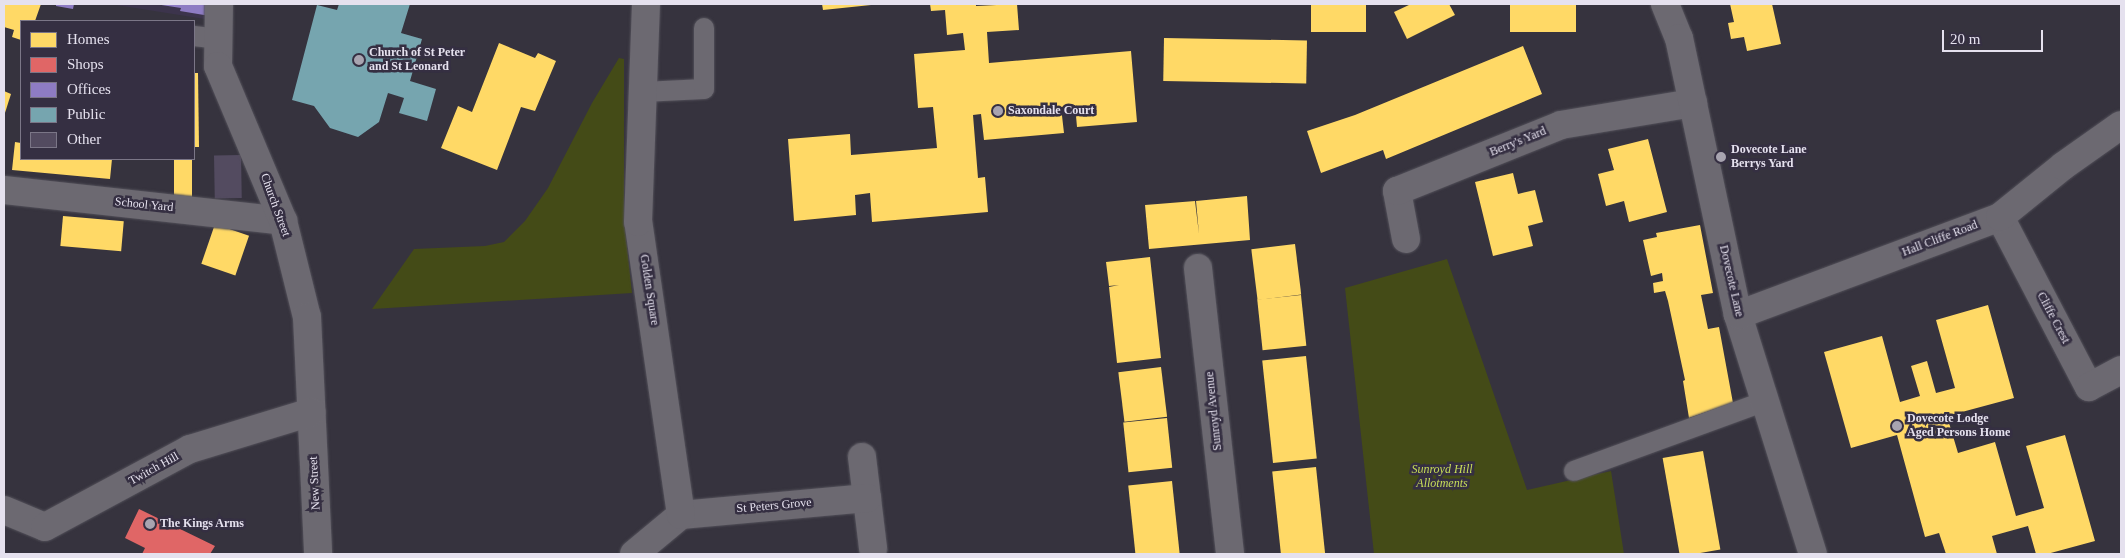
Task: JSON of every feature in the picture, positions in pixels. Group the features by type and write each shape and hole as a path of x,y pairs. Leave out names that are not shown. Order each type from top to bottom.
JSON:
{"street":[{"name":"Church Street","path":"219,4 206,38 283,221 307,317 312,412"},
{"name":"Golden Square","path":"646,4 638,222 681,515"},
{"name":"Dovecote Lane","path":"1665,4 1679,38 1738,315 1813,554"},
{"name":"Berry's Yard","path":"1406,240 1397,191 1561,125 1693,103"},
{"name":"Hall Cliffe Road","path":"1738,315 2000,217 2063,166 2121,125"},
{"name":"School Yard","path":"4,190 283,221"},
{"name":"Cliffe Crest","path":"2000,217 2089,387 2121,370"},
{"name":"Sunroyd Avenue","path":"1198,268 1230,554"},
{"name":"Twitch Hill","path":"4,510 46,527 190,449 312,412"},
{"name":"New Street","path":"312,412 318,554"},
{"path":"862,457 874,548"},
{"name":"St Peters Grove","path":"681,515 867,498"},
{"path":"634,554 681,515"}],"lane":[{"path":"643,92 704,89 704,28"},
{"path":"1574,471 1765,401"}],"shaded area":[{"path":"110,4 214,4 211,20"}],"green space":[{"path":"619,58 624,59 624,219 632,293 372,309 414,249 485,246 504,242 525,221 548,188 592,103"},
{"name":"Sunroyd Hill Allotments","path":"1447,259 1527,490 1611,471 1624,554 1374,554 1345,288"}],"building: Homes":[{"path":"4,4 41,4 35,20 20,20 20,40 12,37 14,30 4,27"},
{"path":"822,4 871,4 871,5 823,10"},
{"name":"Saxondale Court","path":"930,4 976,4 976,6 1017,4 1019,30 987,32 989,63 1131,51 1137,122 1077,127 1075,105 1061,107 1064,133 984,140 981,114 973,115 978,178 985,177 988,212 872,222 870,193 855,195 856,215 794,221 788,139 850,134 851,155 937,148 933,107 918,108 914,54 965,50 963,33 947,35 945,10 931,11"},
{"path":"1311,4 1366,4 1366,32 1311,32"},
{"path":"1411,4 1449,4 1455,15 1407,39 1394,12"},
{"path":"1510,4 1576,4 1576,32 1510,32"},
{"path":"1730,4 1772,4 1781,44 1747,51 1744,37 1731,39 1728,23 1734,22"},
{"path":"1164,38 1307,40 1306,83 1163,81"},
{"path":"499,43 535,58 538,53 556,61 535,111 521,107 497,170 441,148 458,106 472,112"},
{"path":"1523,46 1542,94 1386,159 1383,150 1321,173 1307,131 1355,115"},
{"path":"195,73 198,73 199,147 195,147"},
{"path":"4,91 11,94 4,116"},
{"path":"1648,139 1667,212 1629,222 1624,201 1606,206 1598,174 1614,170 1608,149"},
{"path":"15,142 20,143 20,160 112,160 110,179 12,170"},
{"path":"174,160 192,160 192,197 174,197"},
{"path":"1513,173 1518,194 1535,190 1543,222 1528,226 1533,246 1493,256 1475,182"},
{"path":"1247,196 1250,240 1149,249 1145,205 1195,201 1199,234 1196,201"},
{"path":"63,216 124,221 121,251 60,246"},
{"path":"215,224 249,236 235,275 201,264"},
{"path":"1700,225 1713,293 1701,295 1708,329 1719,327 1733,403 1689,418 1683,381 1685,380 1668,301 1665,291 1654,293 1653,283 1663,281 1662,273 1651,276 1643,240 1657,237 1656,233"},
{"path":"1295,244 1301,295 1258,300 1251,249"},
{"path":"1150,257 1161,358 1117,363 1109,287 1119,285 1109,286 1106,262"},
{"path":"1301,295 1306,346 1263,350 1257,300"},
{"name":"Dovecote Lodge Aged Persons Home","path":"1988,305 2014,398 1947,416 1958,453 1995,442 2016,516 2044,508 2026,446 2065,435 2095,541 2047,554 2036,554 2028,526 1992,536 1997,554 1946,554 1939,533 1925,537 1897,435 1851,448 1824,352 1882,336 1900,402 1920,396 1911,366 1927,361 1936,393 1955,388 1936,320"},
{"path":"1306,356 1317,458 1273,463 1262,361"},
{"path":"1161,367 1167,417 1124,422 1118,372"},
{"path":"1167,418 1172,468 1128,472 1123,423"},
{"path":"1703,451 1720,549 1695,554 1680,554 1663,458"},
{"path":"1316,467 1325,554 1281,554 1272,472"},
{"path":"1172,481 1180,554 1135,554 1128,486"}],"building: Shops":[{"name":"The Kings Arms","path":"139,509 215,546 210,554 142,554 145,548 125,538"}],"building: Offices":[{"path":"56,4 74,4 73,9 56,6"},
{"path":"155,4 212,4 210,16 180,11 181,8"}],"building: Public":[{"name":"Church of St Peter and St Leonard","path":"339,4 410,4 401,33 422,39 410,81 436,89 427,121 399,113 404,98 388,93 379,122 358,137 330,128 314,106 292,100 317,5 337,10"}],"building: Other":[{"path":"214,155 241,155 242,198 215,198"}],"place":[{"name":"Church of St Peter and St Leonard","path":"359,60"},
{"name":"Saxondale Court","path":"998,111"},
{"name":"Dovecote Lane Berrys Yard","path":"1721,157"},
{"name":"Dovecote Lodge Aged Persons Home","path":"1897,426"},
{"name":"The Kings Arms","path":"150,524"}]}
